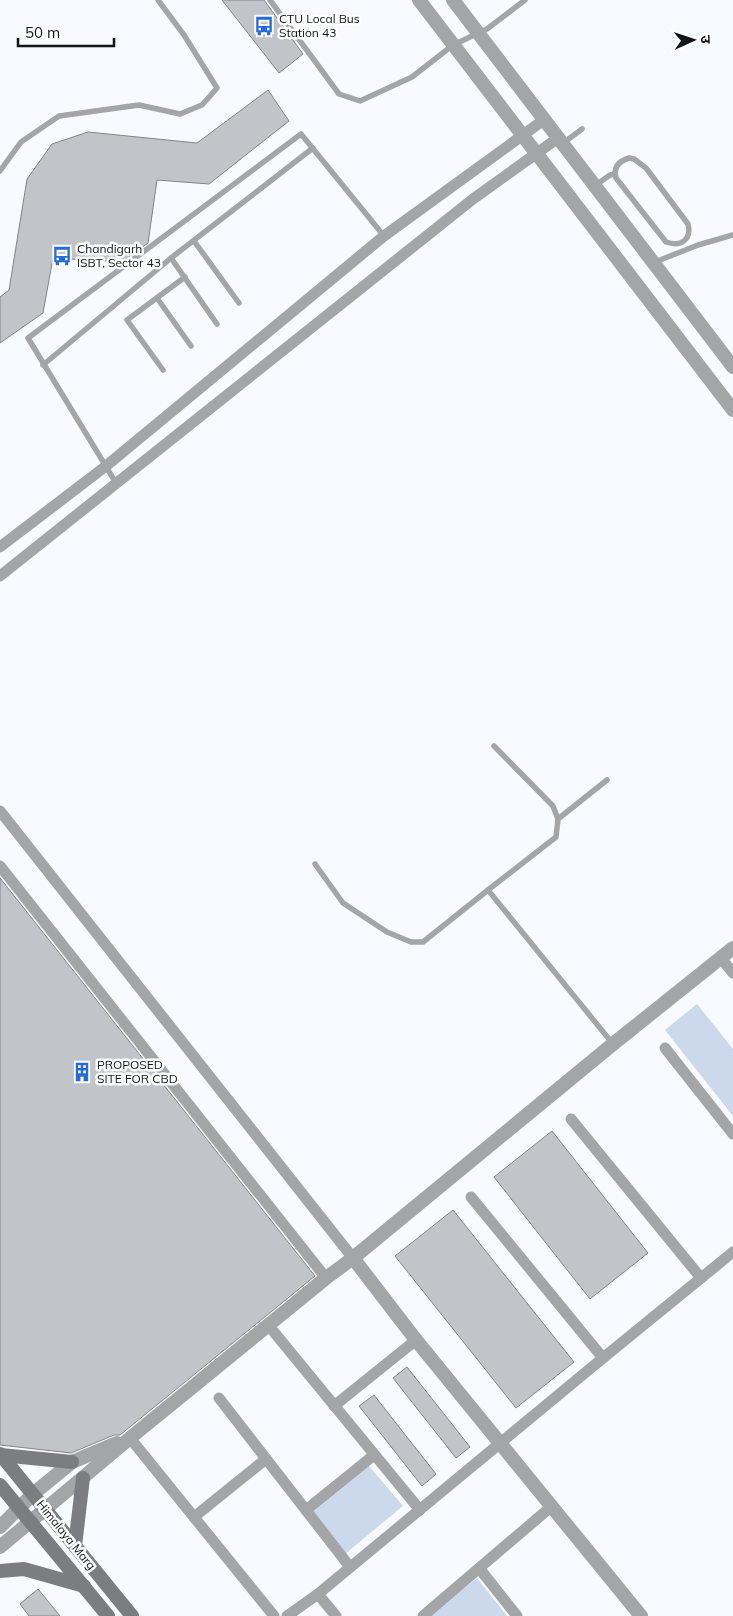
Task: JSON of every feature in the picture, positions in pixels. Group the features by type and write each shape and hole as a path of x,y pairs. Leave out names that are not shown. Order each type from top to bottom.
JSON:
{"main road":[{"path":"0,1454 72,1462"},
{"name":"Himalaya Marg","path":"0,1454 132,1616"},
{"path":"75,1546 83,1478"},
{"name":"Himalaya Marg","path":"0,1485 108,1616"},
{"path":"0,1571 24,1569 84,1586"}],"street":[{"path":"419,0 733,410"},
{"path":"453,0 733,367"},
{"path":"0,547 106,466 384,236 544,119"},
{"path":"0,576 473,199 536,154 560,141"},
{"path":"0,811 416,1340 641,1616"},
{"path":"0,866 326,1278"},
{"path":"0,1547 130,1438 733,948"},
{"path":"721,958 733,973"},
{"path":"665,1048 733,1134"},
{"path":"571,1119 701,1278"},
{"path":"470,1198 603,1358"},
{"path":"287,1616 318,1594 733,1252"},
{"path":"269,1326 420,1510"},
{"path":"334,1406 416,1340"},
{"path":"219,1398 350,1567"},
{"path":"0,1527 32,1494 72,1462 130,1438"},
{"path":"130,1438 274,1616"},
{"path":"306,1510 374,1455"},
{"path":"194,1517 266,1459"},
{"path":"422,1616 552,1506"},
{"path":"480,1568 517,1616"},
{"path":"318,1594 336,1616"}],"lane":[{"path":"0,170 21,142 59,116 139,105 180,114 202,105 217,88 184,35 158,0"},
{"path":"270,0 339,94 360,101 412,77 453,46 479,34 526,0"},
{"path":"560,141 582,129"},
{"path":"116,484 28,338 301,134 384,236"},
{"path":"43,365 171,258 313,148"},
{"path":"634,158 638,161 646,168 688,224 688,237 677,244 666,242 614,174 616,167 624,160 634,158"},
{"path":"594,186 614,174"},
{"path":"653,263 698,245 733,235"},
{"path":"194,241 240,303"},
{"path":"171,258 217,324"},
{"path":"163,370 126,320 184,277"},
{"path":"156,298 191,346"},
{"path":"315,864 343,903 386,932 411,942 423,942 556,837 558,820 553,806 494,746"},
{"path":"558,820 606,780"},
{"path":"488,890 613,1044"}],"shaded area":[{"path":"697,1004 733,1049 733,1116 665,1030"},
{"path":"368,1465 403,1506 345,1554 311,1513"},
{"path":"477,1578 507,1616 430,1616"}],"building":[{"name":"CTU Local Bus Station 43","path":"222,0 264,0 303,54 279,73"},
{"path":"268,90 289,121 209,184 157,180 148,243 122,262 53,258 43,313 0,343 0,297 9,290 27,179 52,144 88,132 197,143"},
{"name":"PROPOSED SITE FOR CBD","path":"0,878 315,1276 120,1435 114,1435 71,1453 0,1445"},
{"path":"552,1131 648,1253 590,1299 494,1177"},
{"path":"453,1210 574,1362 516,1408 395,1256"},
{"path":"407,1367 470,1447 456,1458 393,1378"},
{"path":"374,1395 436,1474 422,1486 359,1406"},
{"path":"38,1589 60,1616 29,1616 20,1604"}],"place":[{"name":"CTU Local Bus Station 43","path":"264,26"},
{"name":"Chandigarh ISBT, Sector 43","path":"62,256"},
{"name":"PROPOSED SITE FOR CBD","path":"82,1072"}]}
